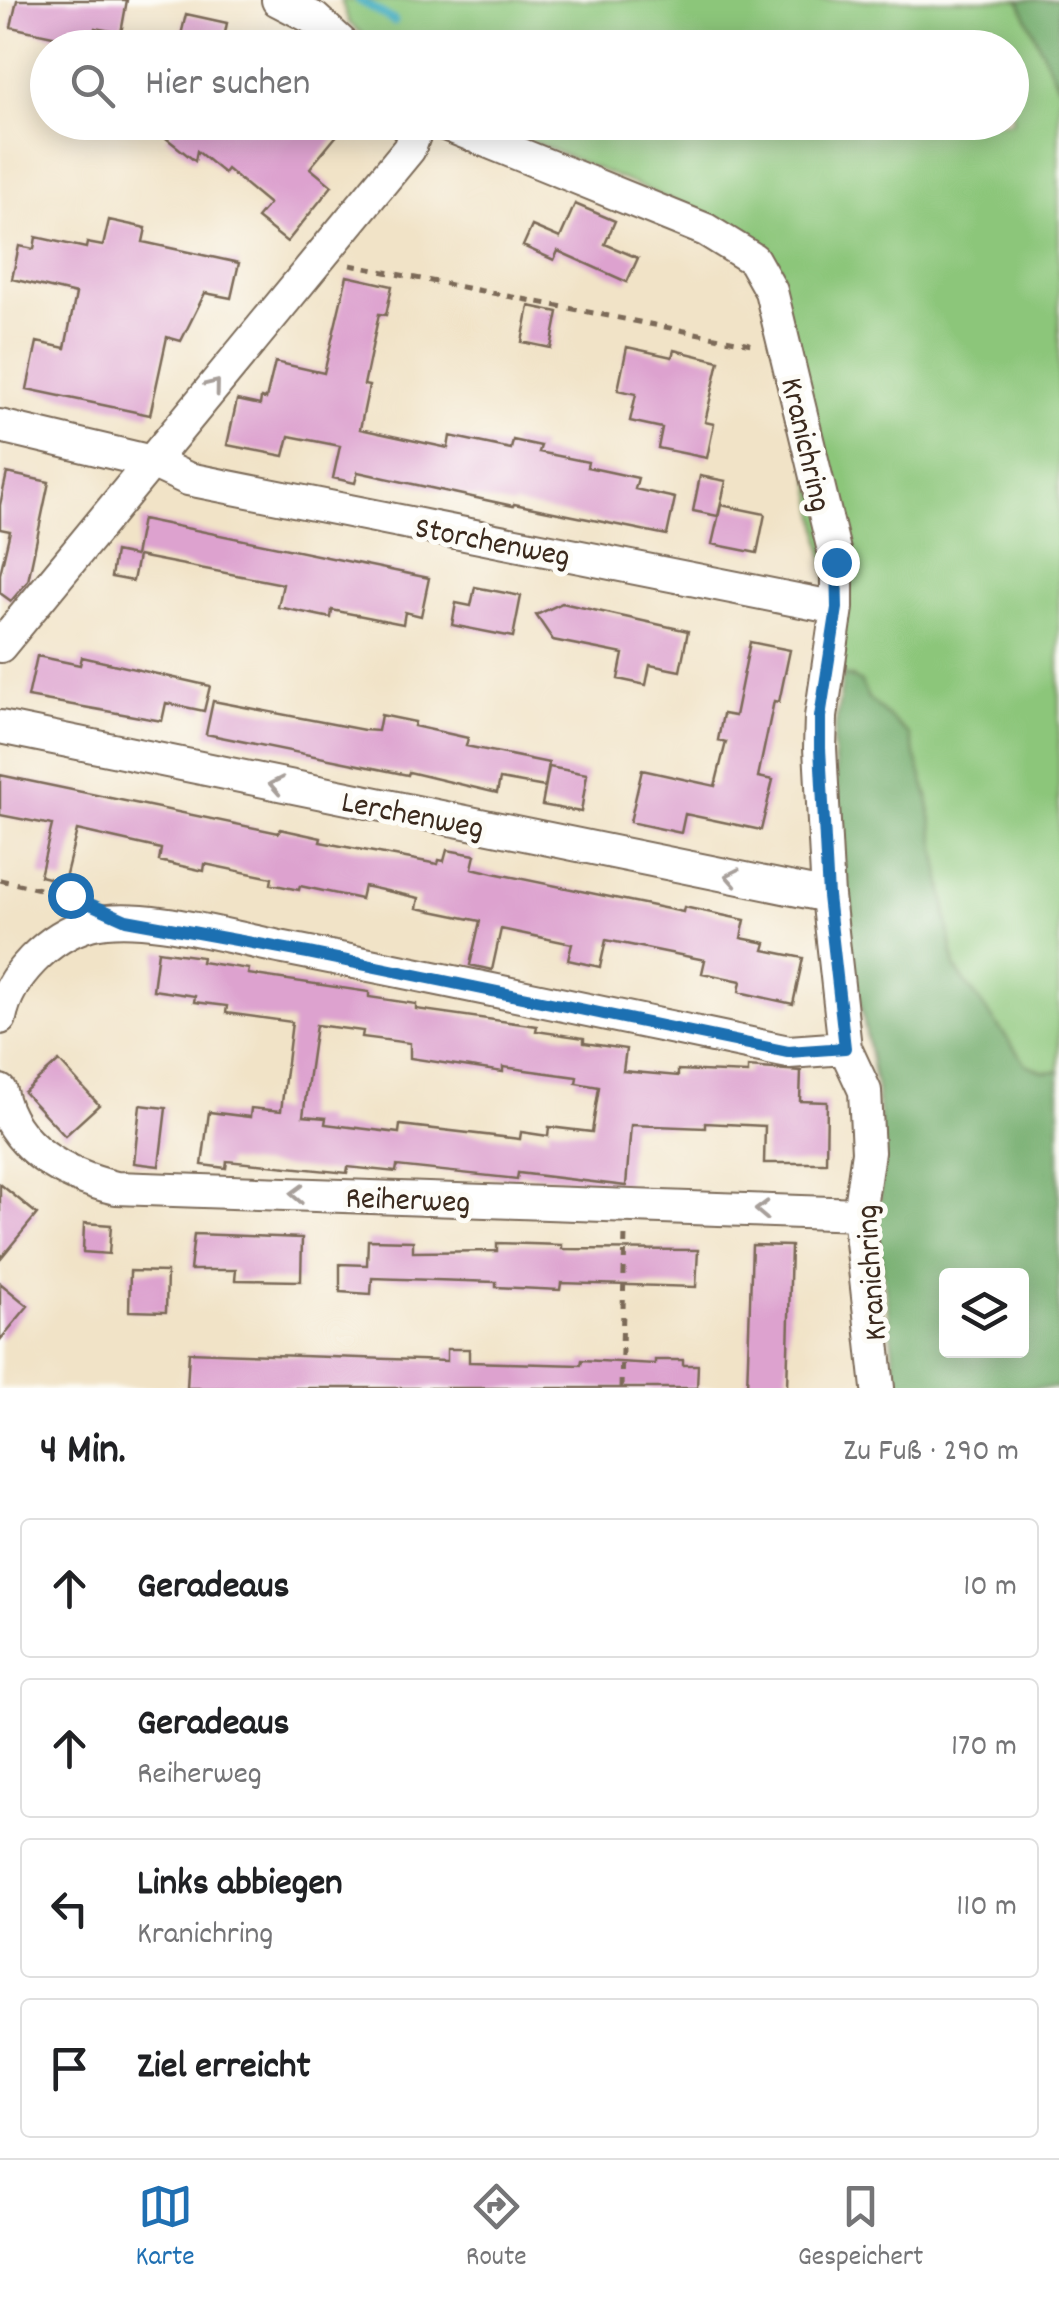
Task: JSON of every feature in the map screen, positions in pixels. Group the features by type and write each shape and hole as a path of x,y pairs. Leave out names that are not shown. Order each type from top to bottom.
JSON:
{"street":[{"path":"278,0 317,10 332,30"},
{"path":"0,646 412,140"},
{"name":"Kranichring","path":"484,140 706,230 754,259 771,291 836,562 837,608 820,717 828,896 845,1048 864,1091 868,1152 859,1214 878,1388"},
{"name":"Storchenweg","path":"0,426 152,462 188,479 837,608"},
{"name":"Lerchenweg","path":"0,727 828,896"},
{"path":"0,1018 6,990 44,950 91,924 126,920 308,953 788,1052 845,1048"},
{"name":"Reiherweg","path":"0,1091 2,1102 22,1134 44,1160 80,1179 116,1188 859,1214"}],"path":[{"path":"317,259 786,351"},
{"path":"0,880 70,895 126,920"},
{"path":"621,1388 625,1205"}],"green space":[{"path":"341,0 1019,0 1059,88 1059,1071 1044,1072 1026,1064 955,968 928,797 909,735 868,698 853,677 843,675 779,290 707,215 528,140 1029,140 1029,30 357,30 349,23"},
{"path":"1019,0 1059,0 1059,88"},
{"path":"843,675 861,682 868,698 909,735 928,797 955,968 1026,1064 1044,1072 1059,1071 1059,1388 897,1388 878,1230 883,1151 876,1086 851,956 833,743"}],"building":[{"path":"17,0 127,0 122,30 30,31 11,27"},
{"path":"186,14 227,23 226,30 182,30"},
{"path":"169,140 333,140 310,168 332,186 287,242 257,218 269,204 227,169 224,173 197,151 195,161"},
{"path":"575,204 615,221 605,244 638,258 627,282 558,251 554,260 523,246 532,226 560,238"},
{"path":"109,220 146,228 143,242 239,263 231,298 205,293 181,341 167,337 150,415 27,389 37,342 65,348 76,294 12,279 19,246 34,249 36,237 86,248 87,243 103,246"},
{"path":"347,276 392,286 386,315 379,314 364,385 369,386 360,429 448,448 450,436 511,449 513,440 541,446 539,452 588,462 587,467 638,478 635,489 675,498 667,535 358,472 355,483 333,478 340,446 289,436 284,456 227,445 237,400 260,405 261,398 266,399 275,362 324,373"},
{"path":"529,306 558,312 551,348 522,342"},
{"path":"627,347 672,357 674,350 719,361 705,422 714,424 707,458 658,448 662,428 630,421 636,394 618,390"},
{"path":"7,473 49,482 28,581 11,601 0,593 0,574 10,531 0,529"},
{"path":"700,476 726,481 718,516 693,511"},
{"path":"721,505 765,514 757,553 712,544"},
{"path":"142,519 429,578 421,616 405,612 403,624 332,610 331,618 278,607 283,584 138,556 133,581 111,577 115,552 135,556"},
{"path":"475,587 521,596 513,637 452,625 456,603 471,606"},
{"path":"562,603 688,631 680,671 650,665 646,685 618,679 623,654 553,640 536,615"},
{"path":"750,642 790,650 779,702 774,701 758,777 773,780 761,830 685,814 681,833 630,822 642,770 715,786 726,742 718,740 723,714 735,716"},
{"path":"37,656 80,665 82,657 210,686 204,711 166,703 162,721 28,697"},
{"path":"213,701 364,730 378,731 381,715 415,722 414,726 468,738 466,746 549,763 545,787 500,779 497,793 409,772 408,775 206,734"},
{"path":"549,767 587,774 581,812 542,805"},
{"path":"0,775 438,864 439,860 444,861 447,850 475,855 472,868 683,912 684,907 745,920 741,938 766,943 764,950 803,958 793,1004 739,992 741,981 702,973 705,960 606,940 600,967 568,960 572,944 501,929 492,970 470,965 480,921 417,908 419,898 364,886 361,899 300,886 299,890 271,884 272,878 205,864 204,871 159,861 161,849 77,830 64,882 40,876 52,825 0,815"},
{"path":"158,951 249,969 248,974 369,992 369,997 416,1004 416,1009 537,1026 536,1031 584,1038 584,1043 626,1049 623,1071 678,1076 678,1070 748,1073 748,1067 801,1071 800,1101 827,1102 826,1163 764,1163 765,1126 705,1123 705,1128 631,1125 626,1186 518,1173 517,1179 397,1166 396,1172 348,1167 347,1173 227,1161 226,1168 202,1165 209,1112 250,1117 251,1108 281,1111 292,1022 226,1013 227,1006 194,1002 195,996 153,990","holes":["316,1025 363,1031 362,1037 410,1043 410,1058 503,1072 503,1067 577,1077 576,1083 599,1087 592,1132 549,1127 548,1136 521,1132 520,1139 400,1125 399,1133 325,1124 326,1118 303,1116"]},
{"path":"59,1061 99,1105 65,1136 24,1092"},
{"path":"140,1105 166,1108 159,1166 134,1163"},
{"path":"0,1184 37,1214 0,1259"},
{"path":"84,1223 111,1225 109,1254 83,1252"},
{"path":"194,1234 302,1238 301,1281 235,1280 236,1270 190,1270"},
{"path":"368,1240 413,1241 413,1252 497,1251 497,1243 562,1245 562,1249 698,1250 696,1287 561,1283 560,1290 496,1287 496,1282 372,1278 371,1294 340,1292 340,1264 367,1265"},
{"path":"752,1245 791,1246 787,1388 747,1388"},
{"path":"130,1271 167,1272 166,1312 129,1311"},
{"path":"0,1283 28,1306 0,1340"},
{"path":"447,1349 469,1349 469,1362 581,1365 582,1360 655,1364 655,1360 683,1360 683,1365 698,1365 697,1388 187,1388 189,1352 447,1361"}],"waterway":[{"path":"359,0 394,21"}],"route":[{"path":"70,895 126,920 308,953 788,1052 845,1048 828,896 820,748 820,717 837,608 836,562"}]}
